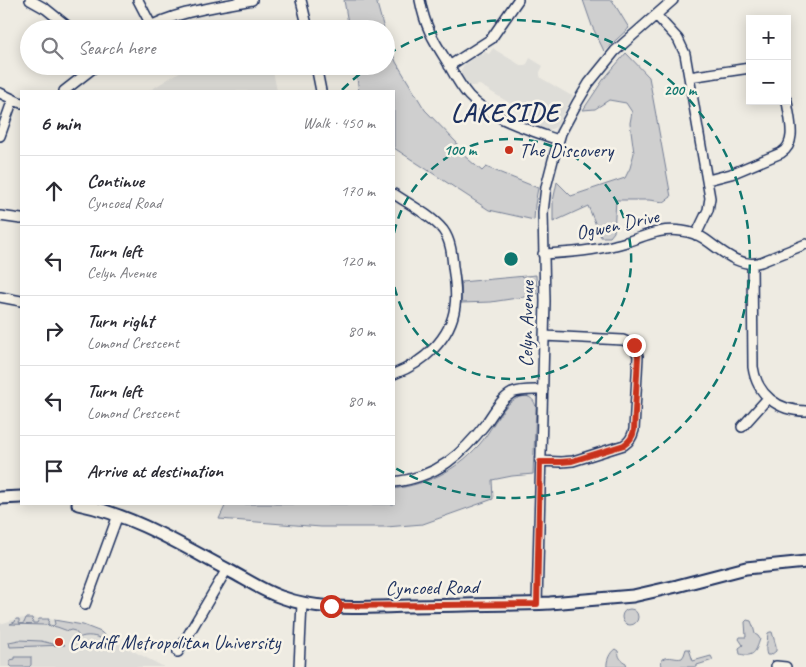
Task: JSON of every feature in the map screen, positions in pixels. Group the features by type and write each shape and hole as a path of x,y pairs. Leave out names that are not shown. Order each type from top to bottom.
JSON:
{"street":[{"path":"30,0 59,20"},
{"path":"138,0 145,20"},
{"path":"160,20 252,0"},
{"path":"302,0 306,20"},
{"path":"420,0 429,32 466,92 477,104 495,116 558,140"},
{"path":"449,66 491,39 518,0"},
{"name":"Celyn Avenue","path":"537,604 545,302 543,254 544,197 558,140 582,94 599,70 622,44 673,0"},
{"path":"656,15 673,33 682,47 708,180 710,204 696,234"},
{"path":"689,76 746,69"},
{"path":"65,90 84,75"},
{"path":"318,75 321,90"},
{"path":"0,93 17,101 0,136"},
{"path":"708,180 731,174 781,153 787,148 790,145 792,136 788,105"},
{"path":"395,195 431,219 444,231 451,250 456,292 452,320 439,343 415,363 395,373"},
{"path":"0,216 20,219"},
{"name":"Ogwen Drive","path":"543,254 614,246 662,230 696,234 735,259 752,264"},
{"path":"806,244 752,264 754,376 768,398 781,406 798,411 806,411"},
{"path":"0,297 20,301"},
{"path":"540,462 572,461 629,442 634,430 638,356 634,345 624,340 544,336"},
{"path":"395,482 430,472 456,457 471,442 509,395 522,391 542,390"},
{"path":"742,427 768,398"},
{"path":"0,498 20,497"},
{"name":"Cyncoed Road","path":"83,505 118,515 152,529 275,595 317,606 565,603 633,596 746,568 806,562"},
{"path":"85,605 118,515"},
{"path":"178,652 226,570"},
{"path":"298,667 302,603"}],"shaded area":[{"path":"344,0 376,0 382,20 347,20"},
{"path":"583,0 612,0 629,28 604,51 592,26"},
{"path":"493,48 522,66 527,64 530,58 543,66 540,72 541,78 573,95 556,127 549,130 542,128 537,120 480,85 471,86 464,82 461,70 464,65 479,54 482,55 485,52 489,54"},
{"path":"626,53 649,77 671,197 664,202 616,200 614,232 610,237 601,237 588,206 553,222 553,201 557,182 571,196 625,178 630,168 634,153 630,123 632,112 626,103 609,100 595,109 583,110 603,80"},
{"path":"395,59 425,110 457,143 455,148 482,171 486,167 538,188 534,220 489,210 395,149 395,90 359,90 356,75 395,75"},
{"path":"175,75 274,75 277,90 151,90"},
{"path":"536,275 537,295 491,302 461,303 461,282"},
{"path":"526,396 532,400 536,407 533,474 492,480 493,499 423,524 386,527 321,527 219,519 226,505 395,505 395,489 430,480 460,462 479,445 507,406 516,399"},
{"path":"627,609 633,609 638,614 636,623 627,625 622,620 622,614"},
{"path":"26,618 32,618 33,623 37,623 39,619 49,619 49,625 53,626 55,624 54,620 83,625 101,632 106,637 104,640 92,636 78,638 75,631 68,631 57,627 10,624 15,622 16,619 19,619 20,624 24,623"},
{"name":"Cardiff Metropolitan University","path":"16,619 49,619 83,625 164,667 0,667 0,624"},
{"path":"747,620 751,621 755,634 760,639 754,652 745,655 740,654 739,648 743,645 739,639 740,637 746,637 745,622"},
{"path":"772,632 776,651 771,655 767,655 766,647 768,633"},
{"path":"19,640 41,641 57,645 59,641 65,645 10,647 9,642"},
{"path":"615,649 627,667 607,667 609,657"},
{"path":"686,649 689,649 693,661 711,656 713,660 697,665 697,667 662,666 662,659 668,657 682,658"},
{"path":"15,657 31,657 31,665 29,667 12,667 10,660 15,659"}],"place":[{"name":"The Discovery","path":"509,150"},
{"name":"Cardiff Metropolitan University","path":"59,642"}],"district":[{"name":"LAKESIDE","path":"505,112"}],"route":[{"path":"331,606 537,604 540,462 572,461 629,442 634,430 638,356 634,345"}]}
